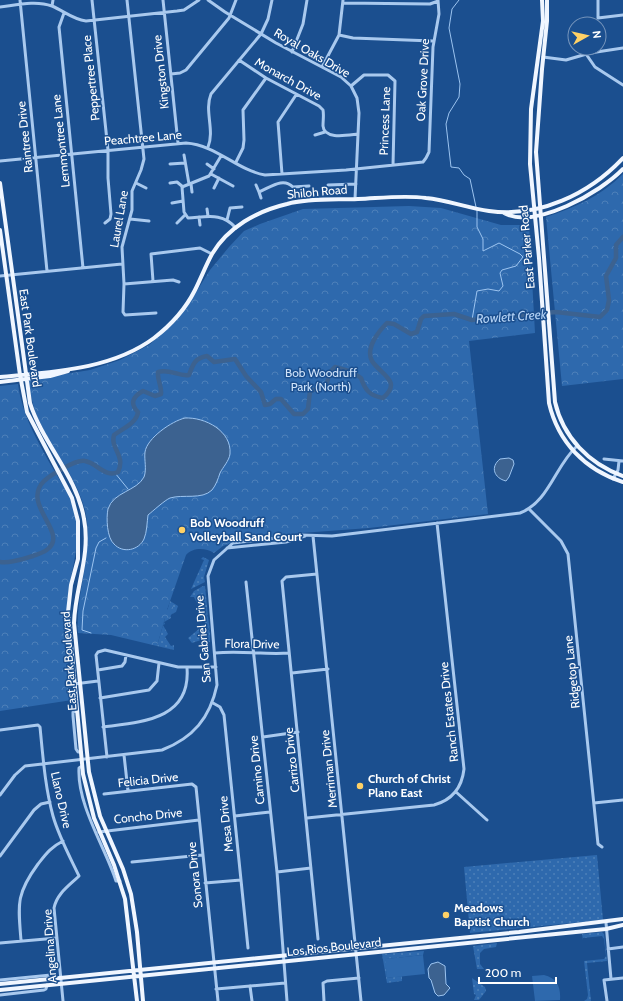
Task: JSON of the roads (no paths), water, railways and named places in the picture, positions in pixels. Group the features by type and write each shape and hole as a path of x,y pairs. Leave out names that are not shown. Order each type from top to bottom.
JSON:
{"main road":[{"name":"East Parker Road","path":"542,0 546,3 536,158 546,273 553,392 560,419 577,446 596,463 623,476"},
{"name":"East Parker Road","path":"545,21 537,56 531,126 530,164 540,273 547,392 554,422 562,438 572,450 590,466 614,479 623,482"},
{"path":"537,56 543,57"},
{"path":"531,126 537,126"},
{"name":"Shiloh Road","path":"0,377 25,377 80,367 127,353 148,342 163,330 182,311 195,291 212,254 224,239 236,228 262,212 287,204 355,199 423,197 503,213 534,209 573,196 596,182 623,158"},
{"name":"Shiloh Road","path":"503,213 512,218 541,215 561,209 586,198 623,170"},
{"name":"East Park Boulevard","path":"0,183 25,377 33,413 69,479 82,508 86,533 84,561 74,612 88,758 94,797 105,830 123,869 133,905 143,1001"},
{"name":"East Park Boulevard","path":"0,230 20,377 31,420 64,483 76,510 79,534 78,559 71,585 68,612 82,766 88,798 99,832 120,881 127,907 137,1001"},
{"name":"Shiloh Road","path":"0,382 20,377"},
{"path":"547,392 553,392"},
{"path":"554,422 560,419"},
{"path":"127,907 133,905"},
{"name":"Los Rios Boulevard","path":"0,984 606,923 623,919"},
{"name":"Los Rios Boulevard","path":"0,990 380,953 606,929 623,925"},
{"path":"420,942 421,948"},
{"path":"380,953 382,948 395,945"},
{"path":"183,966 184,972"},
{"path":"93,981 94,975"}],"street":[{"name":"Raintree Drive","path":"20,0 47,272"},
{"path":"52,6 53,0"},
{"name":"Peppertree Place","path":"92,0 108,150 108,178 111,214 110,219 105,223"},
{"name":"Laurel Lane","path":"128,0 142,147 142,165 132,191 130,219 124,238 122,264 124,284 123,298 125,314 156,313"},
{"name":"Kingston Drive","path":"163,0 178,143"},
{"path":"0,7 21,4 39,4 52,6 80,20 94,20 184,10 199,0"},
{"name":"Royal Oaks Drive","path":"208,0 292,52 341,77 351,86 358,105 355,199"},
{"path":"171,74 180,73 186,70 230,15 236,0"},
{"path":"208,147 211,139 209,98 262,34 268,19 272,0"},
{"path":"292,52 302,29 307,0"},
{"path":"322,67 339,35 343,1 430,4 438,0"},
{"name":"Oak Grove Drive","path":"424,161 429,152 434,41 439,20 438,0"},
{"path":"598,0 598,18 623,15"},
{"name":"Lemmontree Lane","path":"64,13 59,27 83,268"},
{"path":"339,35 353,38 434,41"},
{"path":"607,51 623,48"},
{"path":"543,57 561,60 578,56"},
{"path":"587,56 595,67 623,85"},
{"name":"Monarch Drive","path":"239,60 266,78 321,107 324,114 323,125 325,132"},
{"name":"Princess Lane","path":"351,86 364,75 388,75 395,80 393,165"},
{"path":"236,162 243,149 243,110 266,78"},
{"path":"296,95 278,122 281,174 283,182 293,187 309,186"},
{"path":"315,135 325,132 331,135 358,134"},
{"name":"Peachtree Lane","path":"0,161 178,143 196,143 208,147 221,156 258,174 287,174 416,163 424,161"},
{"path":"184,155 184,163 192,192"},
{"path":"183,187 202,180 211,174 221,156"},
{"path":"170,164 184,163"},
{"path":"207,164 214,169"},
{"path":"211,174 233,186"},
{"path":"259,192 283,182 287,174"},
{"path":"214,188 219,178"},
{"path":"170,183 177,182 183,187"},
{"path":"136,183 146,188"},
{"path":"328,185 356,184"},
{"path":"256,185 261,198"},
{"path":"183,187 185,215"},
{"path":"172,203 183,202"},
{"path":"227,220 230,208 242,207"},
{"path":"207,209 208,216"},
{"path":"190,212 191,218"},
{"path":"185,215 191,218 208,216 222,218 227,220 236,228"},
{"path":"177,223 185,215"},
{"path":"199,217 200,225"},
{"path":"220,222 222,218"},
{"path":"130,219 149,221"},
{"path":"153,281 151,254 153,253 200,248 212,254"},
{"path":"0,276 122,264"},
{"path":"124,284 174,280 179,282"},
{"name":"San Gabriel Drive","path":"0,795 21,769 29,765 162,750 180,743 200,725 213,703 217,686 208,576 214,560 227,548 286,542 304,536 351,534 514,515 529,509 543,495 572,450 577,446"},
{"path":"604,459 621,461 614,479"},
{"name":"Ridgetop Lane","path":"529,509 561,541 568,554 598,844 602,847"},
{"name":"Ranch Estates Drive","path":"438,523 464,769 462,781 456,792"},
{"name":"Merriman Drive","path":"313,536 343,814 361,1001"},
{"name":"Carrizo Drive","path":"317,574 282,579 318,939"},
{"name":"Camino Drive","path":"246,582 277,872 285,956 287,1001"},
{"path":"107,757 96,655 99,651 104,650 187,668 216,667"},
{"name":"Flora Drive","path":"215,653 231,651 271,654 289,653"},
{"path":"98,670 122,666 125,662 126,655"},
{"path":"100,698 149,690 157,681 159,663"},
{"path":"103,727 152,720 166,713 176,704 184,692 187,679 187,668"},
{"path":"292,673 328,669"},
{"path":"74,684 98,681"},
{"name":"Mesa Drive","path":"213,703 220,707 224,715 248,948"},
{"name":"Llano Drive","path":"0,730 39,725 50,802 63,841 79,876"},
{"path":"263,737 298,732"},
{"path":"124,755 128,791"},
{"name":"East Park Boulevard","path":"82,766 79,770 80,778 90,816 116,881 120,881"},
{"name":"Felicia Drive","path":"104,794 194,785"},
{"name":"Sonora Drive","path":"194,785 218,1001"},
{"path":"307,818 434,805 446,801 456,792 487,820"},
{"path":"594,803 623,800"},
{"path":"0,856 34,810 41,804 50,802"},
{"path":"235,816 270,812"},
{"name":"Concho Drive","path":"99,832 105,830 199,820"},
{"path":"21,940 18,908 22,889 48,852 63,841"},
{"path":"132,862 202,855"},
{"path":"277,872 311,868"},
{"name":"Angelina Drive","path":"63,1001 54,908 56,900 71,882 79,876"},
{"path":"205,883 241,880"},
{"path":"606,923 610,980"},
{"path":"0,942 57,938"},
{"path":"608,948 623,947"},
{"name":"Los Rios Boulevard","path":"0,980 51,975 54,978"},
{"path":"324,1001 323,983 327,981 359,978"},
{"path":"607,1001 604,980 623,978"},
{"path":"216,989 285,983"},
{"name":"Los Rios Boulevard","path":"0,994 44,990 46,989 47,985"},
{"path":"250,986 252,1001"}],"waterway":[{"path":"459,0 452,9 449,28 460,84 459,97 449,113 446,124 451,167 459,168 464,175 470,179 476,207"},
{"path":"472,320 477,291 488,289 499,291 503,286 500,273 502,270 516,266 523,257 499,243 483,251 483,239 477,227 477,210"},
{"name":"Rowlett Creek","path":"0,562 16,561 42,553 49,548 53,541 53,534 40,508 38,499 38,490 47,478 64,468 81,461 89,462 105,472 118,472 120,461 113,440 114,435 132,423 137,416 138,412 133,403 136,396 143,391 155,396 161,394 158,372 166,371 181,375 189,375 195,362 200,358 207,356 214,362 235,359 246,376 261,392 265,405 270,404 276,399 281,399 294,414 303,414 308,409 310,391 326,386 330,372 335,367 352,372 361,378 364,386 371,394 383,398 389,392 391,387 390,382 372,361 370,351 380,330 387,323 394,324 411,334 417,332 421,319 424,316 454,314 472,320 556,312 600,317 607,310 609,300 606,276 616,258 616,245 623,237"},
{"path":"115,473 128,489"},
{"path":"91,633 82,630 83,611 96,548 99,542 106,538"}],"place":[{"name":"Bob Woodruff Volleyball Sand Court","path":"182,530"},
{"name":"Church of Christ Plano East","path":"360,786"},
{"name":"Meadows Baptist Church","path":"446,915"}],"park label":[{"name":"Bob Woodruff Park (North)","path":"321,380"}]}
